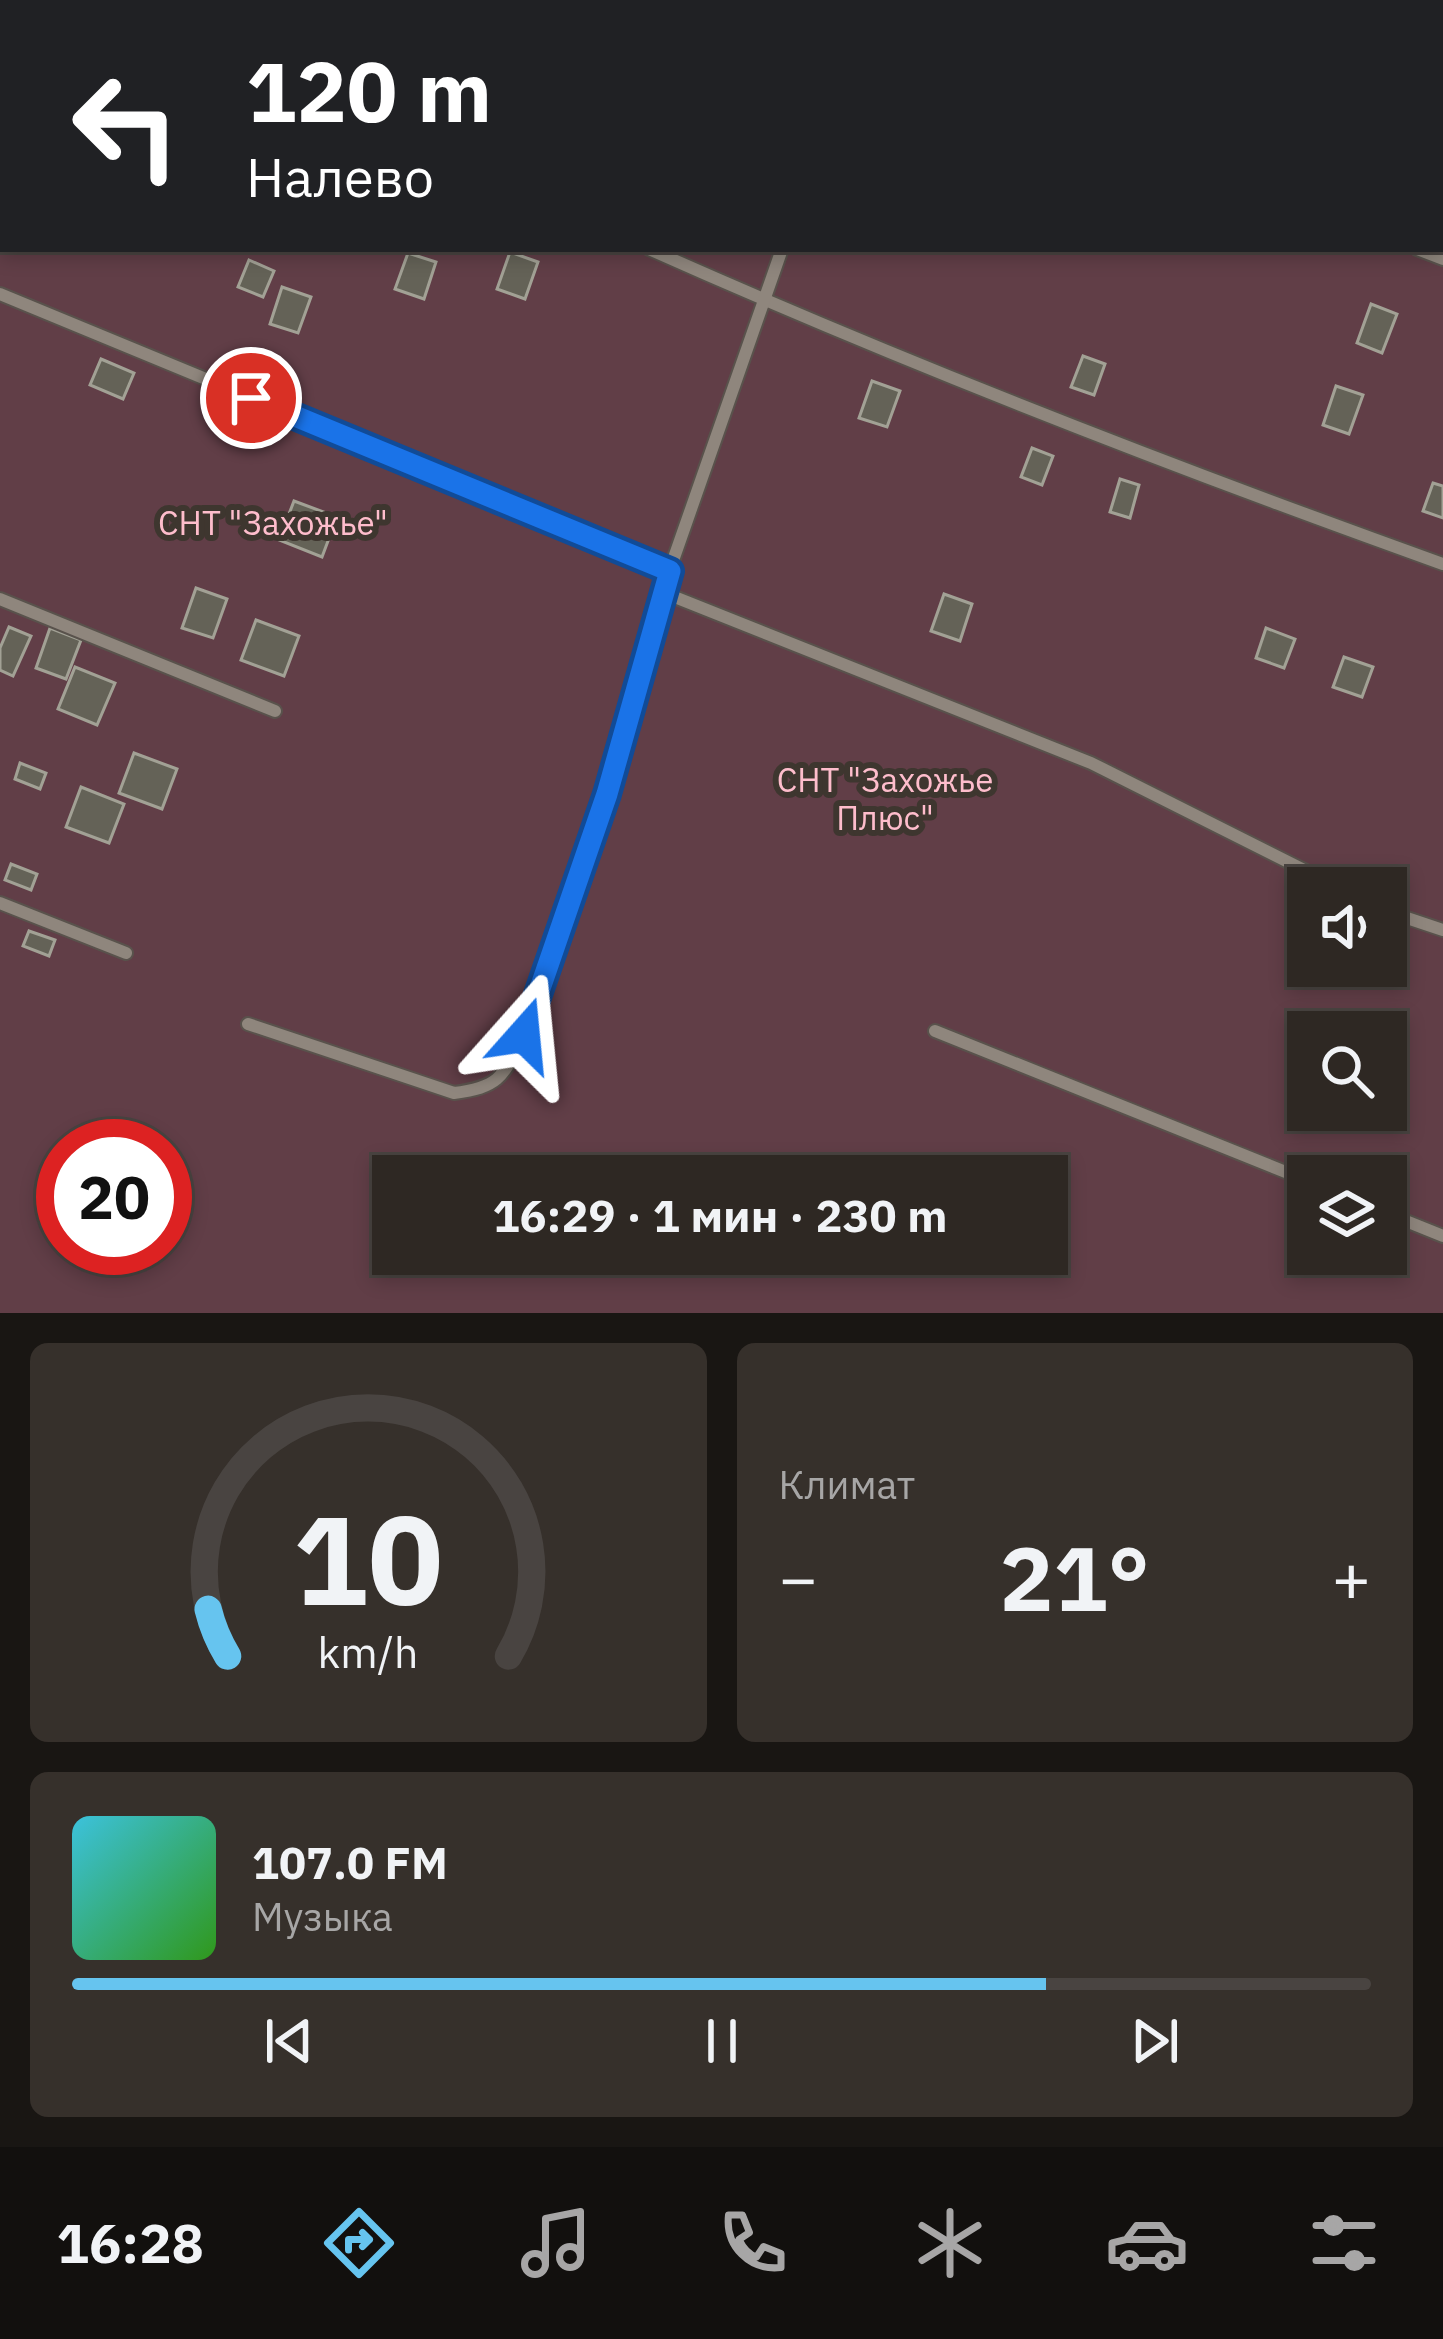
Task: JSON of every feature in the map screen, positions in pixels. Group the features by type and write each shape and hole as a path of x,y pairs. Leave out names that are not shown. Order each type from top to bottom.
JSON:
{"lane":[{"path":"656,252 1228,487 1443,564"},
{"path":"248,1024 454,1093 484,1089 506,1071 524,1035 607,794 662,592 781,252"},
{"path":"0,294 670,571"},
{"path":"662,592 1091,764 1298,867"},
{"path":"0,599 275,711"},
{"path":"0,903 126,953"},
{"path":"1407,918 1443,929"},
{"path":"934,1031 1287,1173"},
{"path":"1407,1221 1443,1235"}],"green space":[{"path":"0,252 1443,252 1443,1313 0,1313"}],"building":[{"path":"510,252 538,262 525,299 497,289"},
{"path":"408,253 436,262 424,299 395,289"},
{"path":"249,260 274,271 263,297 238,287"},
{"path":"282,287 311,297 298,333 270,324"},
{"path":"1371,304 1397,314 1382,353 1357,343"},
{"path":"1083,356 1105,364 1094,395 1071,387"},
{"path":"101,359 134,373 123,399 90,385"},
{"path":"872,381 900,391 887,427 859,418"},
{"path":"1336,386 1363,395 1349,434 1323,425"},
{"path":"1032,448 1053,456 1042,485 1021,477"},
{"path":"1120,479 1139,485 1130,518 1110,512"},
{"path":"1433,483 1443,486 1443,518 1423,511"},
{"path":"294,501 337,517 322,557 279,540"},
{"path":"196,588 227,599 213,638 182,628"},
{"path":"944,594 972,604 960,641 931,631"},
{"path":"256,620 299,636 284,676 241,660"},
{"path":"9,627 31,636 13,676 0,670 0,648"},
{"path":"50,628 81,640 66,679 36,668"},
{"path":"1266,628 1295,639 1284,668 1256,658"},
{"path":"1344,657 1373,667 1362,697 1333,687"},
{"path":"75,667 115,683 97,725 58,709"},
{"path":"134,753 177,769 162,809 119,793"},
{"path":"20,763 46,773 40,789 15,779"},
{"path":"81,787 124,804 109,843 66,827"},
{"path":"11,864 37,874 31,890 5,880"},
{"path":"29,931 55,940 49,956 23,946"}],"route":[{"path":"251,398 670,571 607,794 524,1035"}],"park label":[{"name":"СНТ \"Захожье\"","path":"273,523"},
{"name":"СНТ \"Захожье Плюс\"","path":"885,799"}]}
